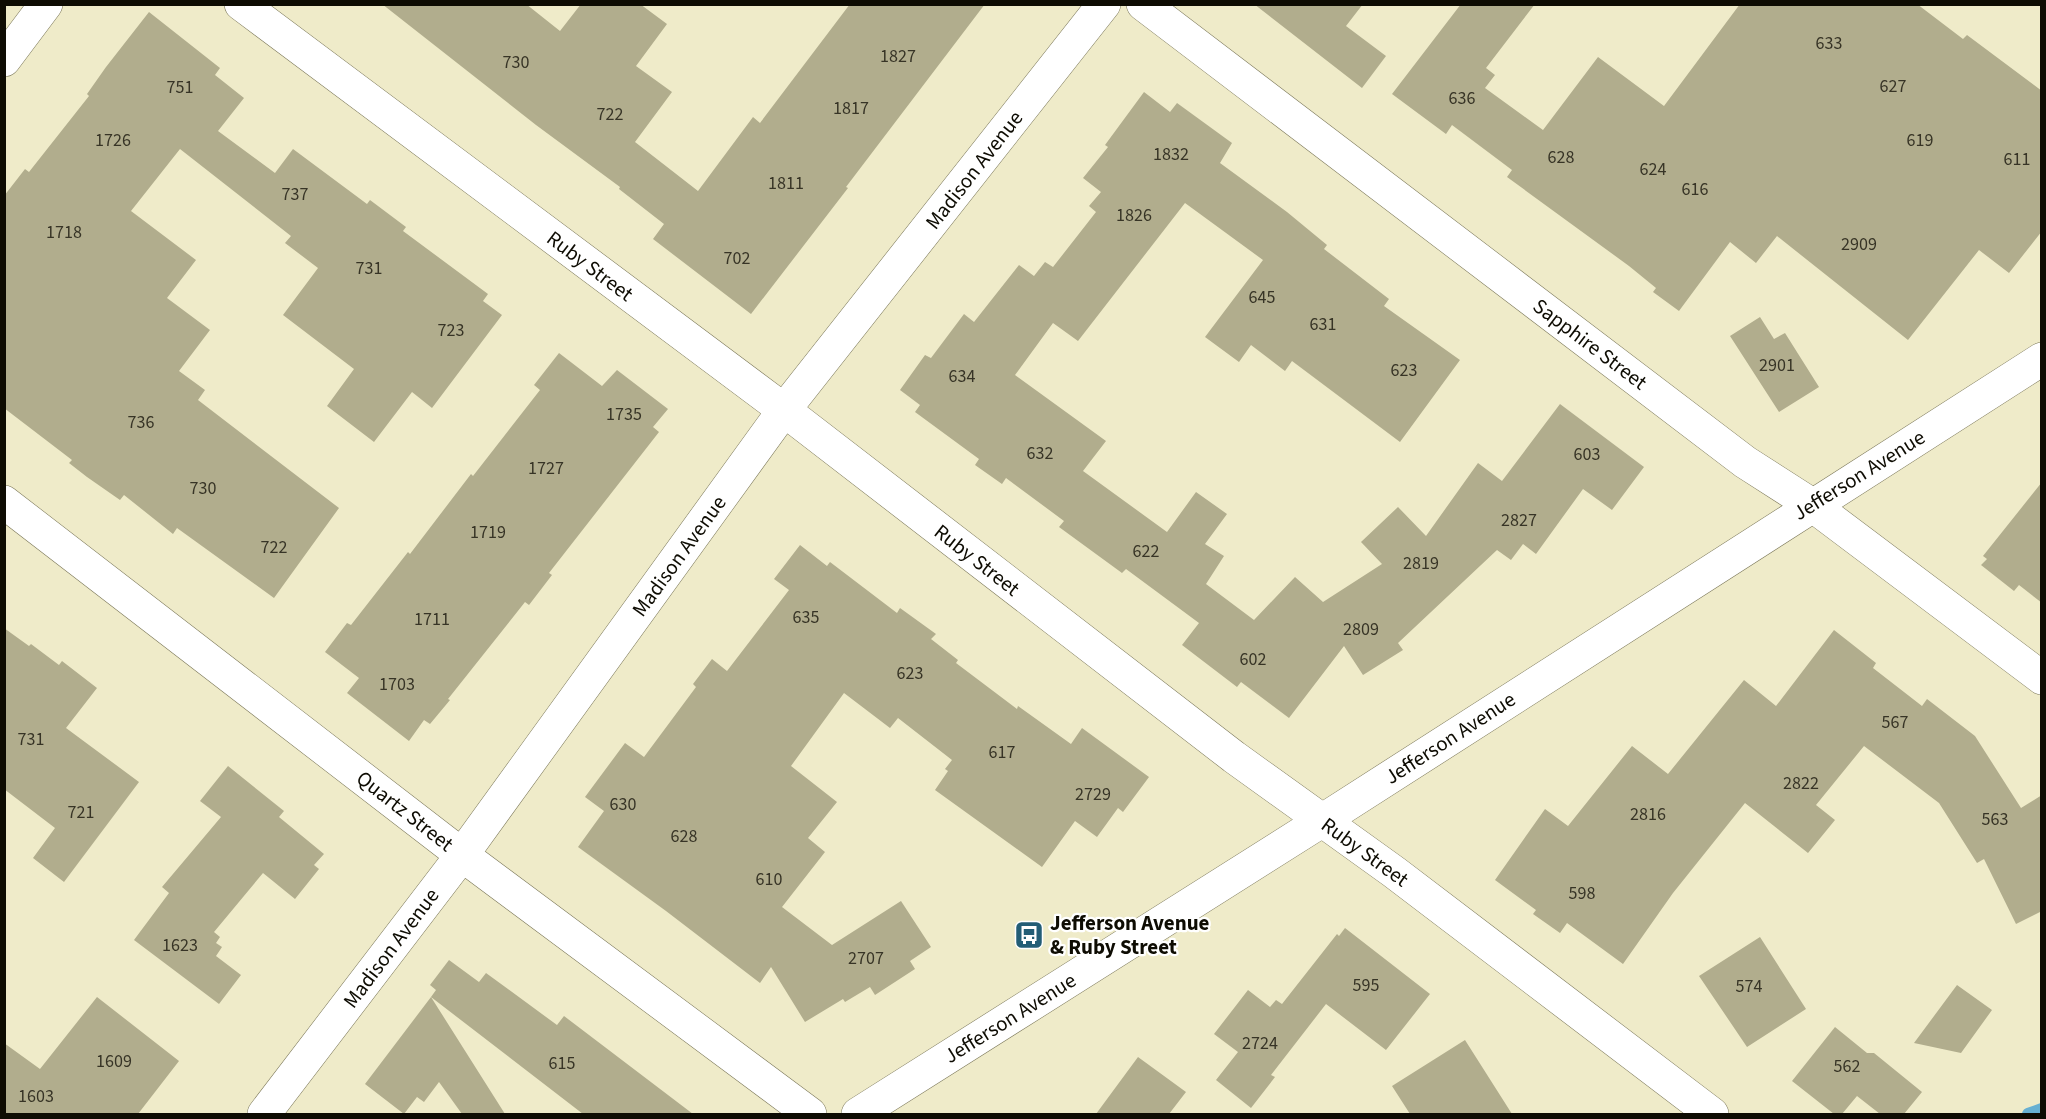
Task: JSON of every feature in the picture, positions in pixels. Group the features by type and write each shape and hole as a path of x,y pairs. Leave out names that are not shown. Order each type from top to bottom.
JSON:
{"street":[{"path":"4,60 46,4"},
{"name":"Ruby Street","path":"241,4 784,410 1234,758 1323,820 1712,1114"},
{"name":"Madison Avenue","path":"264,1114 462,855 784,410 1104,4"},
{"name":"Sapphire Street","path":"1143,4 1745,462 1812,505 2042,678"},
{"name":"Jefferson Avenue","path":"858,1114 1323,820 2042,359"},
{"name":"Quartz Street","path":"4,502 462,855 810,1114"}],"building":[{"path":"382,4 526,4 560,31 581,4 640,4 667,24 636,66 672,92 635,142 698,191 753,117 760,123 850,4 985,4 751,314 653,239 664,224 619,189 620,187 536,125"},
{"path":"1254,4 1363,4 1346,26 1386,56 1362,88"},
{"path":"1461,4 1535,4 1486,68 1495,75 1485,88 1543,130 1598,57 1664,106 1740,4 1917,4 1963,39 1967,35 2042,91 2042,231 2009,273 1979,250 1908,340 1777,236 1756,263 1730,242 1679,311 1653,292 1656,288 1629,266 1507,177 1512,170 1452,125 1446,134 1392,94"},
{"path":"149,12 220,68 215,75 244,98 218,131 275,173 293,149 367,204 370,200 406,227 403,231 488,294 483,301 502,315 432,408 412,392 374,442 327,406 354,369 283,315 318,268 285,243 291,236 180,149 131,211 196,260 167,298 210,330 179,371 205,390 198,400 339,508 274,598 177,528 173,534 124,495 120,500 87,477 69,463 72,460 4,408 4,196 25,169 29,172 89,96 87,94 106,67"},
{"path":"1144,92 1170,112 1177,103 1232,143 1220,163 1287,212 1327,245 1324,249 1389,299 1384,306 1460,360 1400,442 1292,361 1285,371 1251,345 1239,362 1205,337 1263,260 1185,203 1078,341 1053,323 1015,375 1106,441 1083,471 1167,532 1196,492 1227,514 1205,544 1224,556 1206,584 1254,620 1295,577 1323,602 1382,564 1361,542 1398,507 1426,536 1478,463 1502,481 1560,404 1644,467 1612,510 1583,489 1536,554 1523,544 1511,560 1497,550 1398,643 1403,650 1363,675 1344,646 1289,718 1241,682 1237,687 1182,645 1199,623 1126,569 1122,573 1059,527 1064,521 1006,478 1002,484 975,465 979,459 915,412 920,405 900,390 925,355 931,358 964,314 974,322 1019,265 1034,276 1045,262 1053,267 1096,212 1089,206 1101,192 1083,178 1108,147 1105,145"},
{"path":"1760,317 1774,339 1785,333 1819,387 1779,412 1730,336"},
{"path":"559,353 602,386 617,370 668,409 653,427 659,432 549,573 552,575 529,605 525,602 430,724 424,720 409,741 347,693 359,678 325,652 347,623 351,625 408,552 410,554 471,474 473,476 540,390 534,385"},
{"path":"2042,482 2042,603 2019,585 2014,591 1981,565 1987,559 1983,556"},
{"path":"800,545 827,566 830,562 897,613 900,608 936,634 931,639 958,660 956,663 1017,709 1018,706 1071,744 1082,728 1149,777 1123,812 1118,808 1097,837 1075,821 1042,867 935,790 948,771 945,769 952,760 898,718 890,728 844,693 791,766 837,802 808,838 825,852 782,907 832,945 901,901 931,947 910,961 915,969 875,995 870,987 845,1002 843,999 805,1022 771,967 760,983 578,847 604,811 585,797 625,743 644,757 696,687 693,684 712,659 727,671 789,590 774,579"},
{"path":"4,628 59,665 62,661 97,688 66,728 139,782 64,882 33,858 55,828 4,789"},
{"path":"1834,630 1876,663 1873,668 1922,706 1927,699 1975,736 2021,808 2042,795 2042,911 2016,924 1984,859 1977,863 1939,803 1864,746 1816,805 1835,820 1808,853 1745,803 1673,893 1623,964 1567,923 1560,933 1533,914 1536,910 1495,880 1545,809 1568,826 1632,746 1668,774 1744,680 1776,706"},
{"path":"228,766 284,811 279,817 324,854 314,865 319,869 295,899 263,873 214,932 220,937 216,943 222,947 216,956 241,975 219,1004 134,940 169,893 162,887 221,817 200,801"},
{"path":"1345,928 1430,994 1386,1050 1326,1004 1271,1075 1275,1077 1251,1108 1216,1080 1238,1052 1214,1034 1248,990 1270,1007 1276,1000 1282,1004 1337,934 1339,936"},
{"path":"1760,937 1806,1009 1747,1047 1699,976"},
{"path":"449,960 479,982 486,973 557,1025 564,1016 693,1114 583,1114 431,997 436,990 430,985"},
{"path":"1957,985 1992,1010 1961,1053 1914,1043"},
{"path":"97,997 179,1061 138,1114 4,1114 4,1043 40,1069"},
{"path":"431,997 505,1114 462,1114 439,1082 424,1102 417,1097 404,1114 365,1084"},
{"path":"1835,1027 1867,1053 1874,1053 1922,1092 1904,1114 1880,1114 1857,1096 1842,1114 1834,1114 1792,1081"},
{"path":"1465,1040 1512,1114 1410,1114 1392,1086"},
{"path":"1138,1057 1186,1092 1169,1114 1096,1114"}],"waterway":[{"path":"2028,1114 2042,1109"}],"place":[{"name":"Jefferson Avenue & Ruby Street","path":"1029,935"}]}
